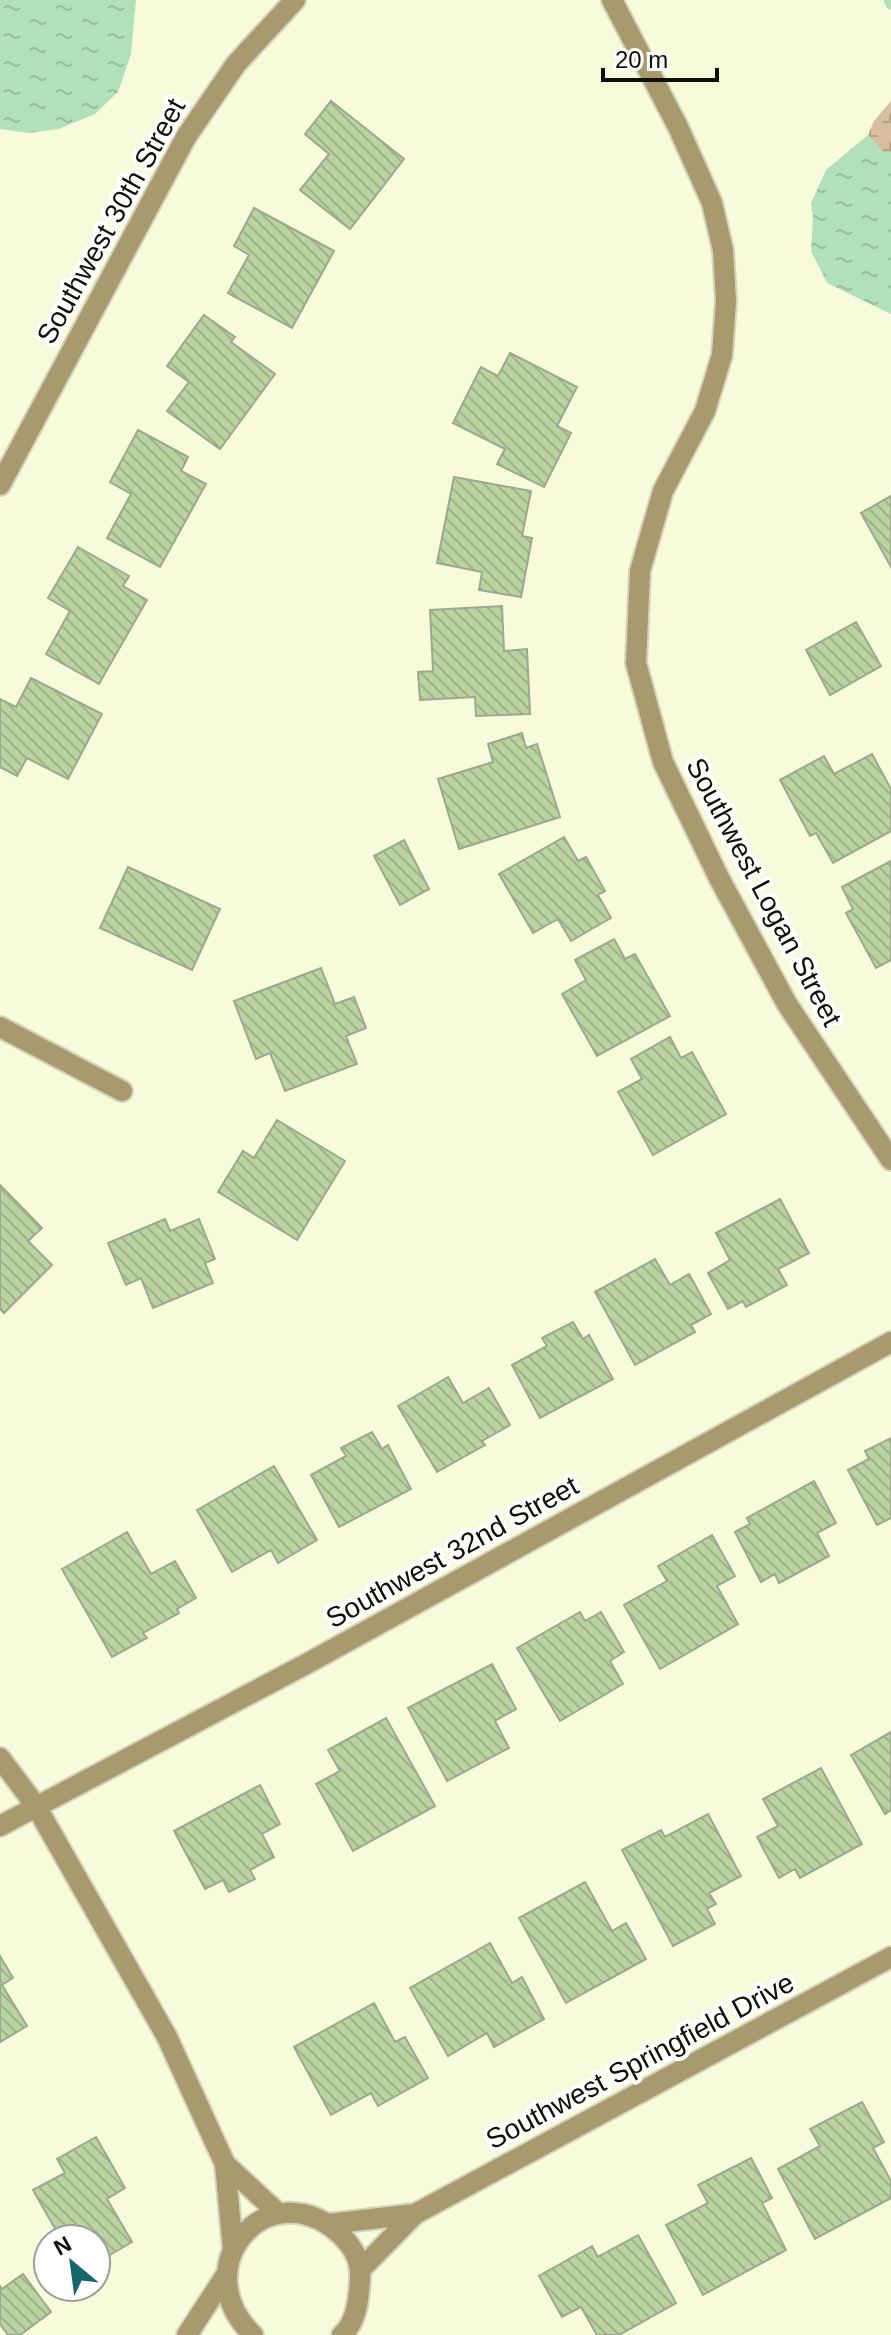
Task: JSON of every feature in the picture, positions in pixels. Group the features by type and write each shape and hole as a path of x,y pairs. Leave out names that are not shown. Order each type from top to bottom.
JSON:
{"street":[{"name":"Southwest 30th Street","path":"0,485 186,137 236,64 295,0"},
{"name":"Southwest Logan Street","path":"612,0 678,127 712,203 723,250 726,301 722,355 705,411 663,491 640,571 636,663 663,762 719,878 787,1004 891,1160"},
{"path":"0,1027 122,1091"},
{"name":"Southwest 32nd Street","path":"0,1826 308,1663 891,1342"},
{"path":"0,1758 36,1806 167,2037 225,2164 233,2249"},
{"name":"Southwest Springfield Drive","path":"415,2214 891,1957"},
{"path":"225,2164 279,2214"},
{"path":"187,2335 226,2275 233,2249 245,2231 279,2214 299,2212 328,2224 352,2246 361,2269 359,2302 346,2333"},
{"path":"328,2224 415,2214"},
{"path":"361,2269 415,2214"},
{"path":"226,2275 228,2295 235,2315 253,2335"}],"green space":[{"path":"891,101 891,152 883,152 868,135 874,121"}],"water":[{"path":"0,0 136,0 131,54 118,92 95,114 58,129 29,133 0,129"},
{"path":"868,135 883,152 891,152 891,314 827,283 811,251 811,203 826,170"}],"building":[{"path":"331,101 404,159 350,229 300,190 329,154 305,134"},
{"path":"254,208 334,251 292,328 228,293 249,255 234,246"},
{"path":"204,315 235,337 231,342 275,374 220,449 167,411 189,382 167,366"},
{"path":"510,353 577,387 557,426 571,433 544,487 497,464 505,449 453,423 481,367 498,376"},
{"path":"138,430 188,457 181,471 206,484 160,567 107,538 131,494 110,482"},
{"path":"454,477 531,491 522,536 532,538 521,597 479,590 482,572 437,563"},
{"path":"891,496 891,567 861,513"},
{"path":"78,547 129,576 123,586 147,600 99,684 46,654 70,611 48,598"},
{"path":"502,606 504,651 527,649 530,714 476,716 475,697 420,700 418,672 433,671 430,610"},
{"path":"856,622 881,666 830,695 806,650"},
{"path":"31,678 102,714 68,779 27,758 17,776 0,767 0,699 16,707"},
{"path":"522,733 526,748 537,744 560,817 459,849 438,779 493,762 488,744"},
{"path":"872,754 891,789 891,831 833,863 816,833 810,836 780,780 824,756 834,774"},
{"path":"564,837 578,861 586,857 605,891 598,895 611,918 571,941 558,919 533,933 499,874"},
{"path":"404,840 429,889 400,905 374,856"},
{"path":"891,861 891,960 876,968 846,913 853,909 842,887"},
{"path":"128,867 220,909 192,970 100,928"},
{"path":"614,939 625,959 635,954 670,1016 597,1056 562,994 586,980 575,960"},
{"path":"321,968 335,1004 354,997 366,1028 346,1036 357,1064 285,1091 270,1053 256,1059 234,1001"},
{"path":"670,1037 681,1058 692,1052 726,1114 653,1155 618,1092 642,1079 631,1059"},
{"path":"277,1120 345,1161 297,1240 218,1192 243,1151 254,1158"},
{"path":"0,1185 42,1228 28,1241 52,1265 4,1313 0,1309"},
{"path":"780,1199 809,1253 778,1269 787,1285 746,1307 743,1301 728,1309 708,1273 730,1260 716,1233"},
{"path":"165,1219 170,1231 199,1219 215,1259 205,1263 213,1283 153,1308 141,1278 126,1285 108,1243"},
{"path":"655,1259 670,1285 689,1274 711,1314 691,1325 695,1332 635,1365 595,1292"},
{"path":"573,1322 583,1339 589,1335 613,1379 540,1418 512,1365 547,1346 542,1338"},
{"path":"448,1377 463,1403 489,1388 510,1425 482,1441 485,1445 437,1472 398,1406"},
{"path":"372,1432 382,1449 388,1445 411,1489 339,1527 311,1475 346,1456 341,1448"},
{"path":"891,1438 891,1518 877,1525 848,1470 869,1459 865,1451"},
{"path":"274,1466 317,1540 278,1563 271,1550 232,1572 197,1510"},
{"path":"814,1481 836,1523 817,1533 829,1556 779,1583 775,1574 761,1582 735,1532 750,1524 747,1518"},
{"path":"127,1532 151,1574 175,1561 196,1598 177,1609 179,1613 143,1633 147,1638 112,1657 62,1569"},
{"path":"712,1535 735,1576 717,1586 738,1624 660,1669 624,1605 667,1581 658,1566"},
{"path":"580,1612 585,1621 601,1612 624,1652 610,1661 623,1684 560,1721 517,1648"},
{"path":"492,1664 516,1709 495,1721 509,1748 447,1781 408,1708"},
{"path":"386,1718 435,1806 353,1851 316,1784 340,1771 328,1750"},
{"path":"891,1732 891,1810 885,1814 851,1755"},
{"path":"821,1768 862,1844 800,1878 795,1869 779,1878 757,1837 778,1826 763,1799"},
{"path":"260,1785 280,1824 262,1834 274,1857 250,1870 255,1879 229,1892 223,1880 205,1889 174,1831"},
{"path":"708,1814 741,1876 709,1893 716,1904 707,1909 715,1924 673,1946 622,1850 661,1830 665,1837"},
{"path":"585,1882 612,1931 626,1923 646,1959 566,2003 519,1918"},
{"path":"490,1943 512,1983 522,1977 544,2019 494,2047 487,2033 448,2056 410,1988"},
{"path":"0,1956 13,1978 2,1985 27,2026 0,2042"},
{"path":"374,2003 395,2042 405,2037 428,2078 378,2106 371,2093 331,2115 294,2047"},
{"path":"862,2102 884,2142 873,2148 891,2181 891,2198 815,2239 778,2169 820,2146 810,2129"},
{"path":"96,2137 125,2188 107,2199 132,2242 112,2254 112,2223 52,2223 33,2190 65,2173 57,2159"},
{"path":"751,2158 772,2198 762,2203 786,2250 703,2295 666,2225 708,2203 698,2185"},
{"path":"638,2235 676,2303 619,2335 597,2335 581,2307 562,2317 539,2276 592,2246 598,2257"},
{"path":"23,2274 32,2286 32,2303 44,2303 51,2312 20,2335 8,2335 0,2324 0,2286 2,2289"}],"waterway":[{"path":"889,0 891,4"}]}
